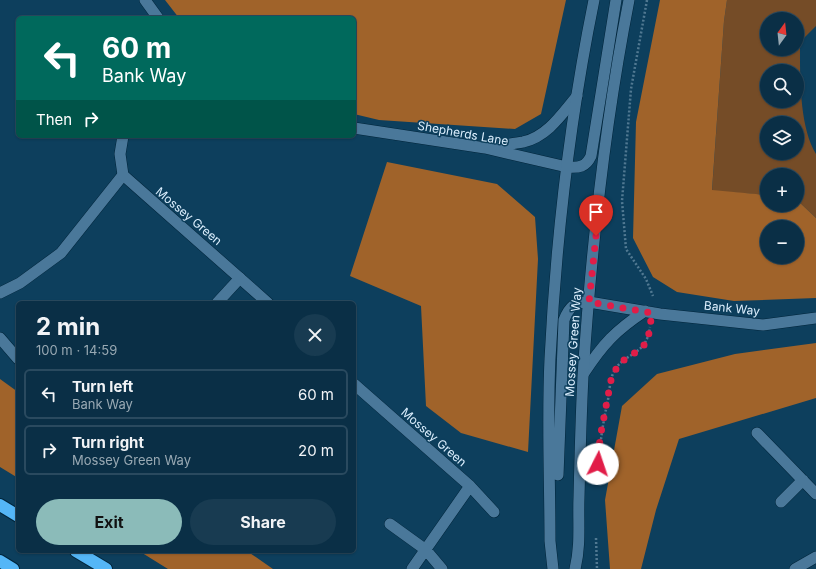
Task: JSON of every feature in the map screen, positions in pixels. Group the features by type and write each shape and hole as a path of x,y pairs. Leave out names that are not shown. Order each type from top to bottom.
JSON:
{"highway":[{"path":"0,505 16,515"},
{"path":"79,553 106,569"},
{"path":"0,561 13,569"}],"main road":[{"path":"145,0 157,16"},
{"name":"Mossey Green Way","path":"553,569 550,541 550,361 567,167 577,96 594,0"},
{"path":"567,167 581,167 586,165 592,150 616,0"},
{"name":"Mossey Green Way","path":"575,569 579,539 580,445 589,302 605,149 629,0"},
{"path":"485,148 524,142 540,136 561,116 577,96"},
{"name":"Shepherds Lane","path":"356,128 485,148 567,167"},
{"path":"0,293 20,283 61,253 123,175 120,154 123,138"},
{"name":"Mossey Green","path":"123,175 266,301"},
{"path":"219,301 240,278"},
{"path":"550,541 556,527 557,518 564,324 568,311 574,304 578,302 589,302"},
{"name":"Bank Way","path":"589,302 648,312 763,325 816,318"},
{"path":"584,373 599,350 621,327 648,312"},
{"path":"0,338 16,357"},
{"name":"Mossey Green","path":"356,386 470,486 494,512"},
{"path":"757,433 816,494"},
{"path":"781,502 803,480"},
{"path":"412,569 470,486"},
{"path":"390,524 426,550 442,569"},
{"path":"795,569 816,556"}],"path":[{"path":"597,481 600,438 612,375 621,362 642,348 648,339 648,312 653,297 646,279 626,249 622,201 631,89 647,0"},
{"path":"596,531 597,569"}],"shaded area":[{"path":"165,0 566,0 541,114 515,129 379,120 356,114 356,16 177,16"},
{"path":"660,0 727,0 724,21 712,190 760,194 760,212 804,212 804,207 816,218 816,298 734,301 677,292 653,277 633,238 636,122"},
{"path":"727,0 816,0 816,26 804,38 804,12 760,12 760,56 800,56 800,64 760,64 760,108 803,108 803,116 760,116 760,160 804,160 804,120 810,143 816,154 816,218 804,207 804,168 760,168 760,194 712,191 724,21"},
{"path":"387,162 497,184 535,217 538,259 528,452 461,433 426,406 421,306 350,276"},
{"path":"816,343 816,398 679,439 656,510 641,569 610,569 605,500 622,406 657,374 735,354"},
{"path":"0,379 16,391 16,477 0,467"},
{"path":"142,553 250,553 273,569 168,569"}],"route":[{"path":"596,236 589,302 652,313 648,339 642,348 621,362 612,375 600,438 598,464"}]}
